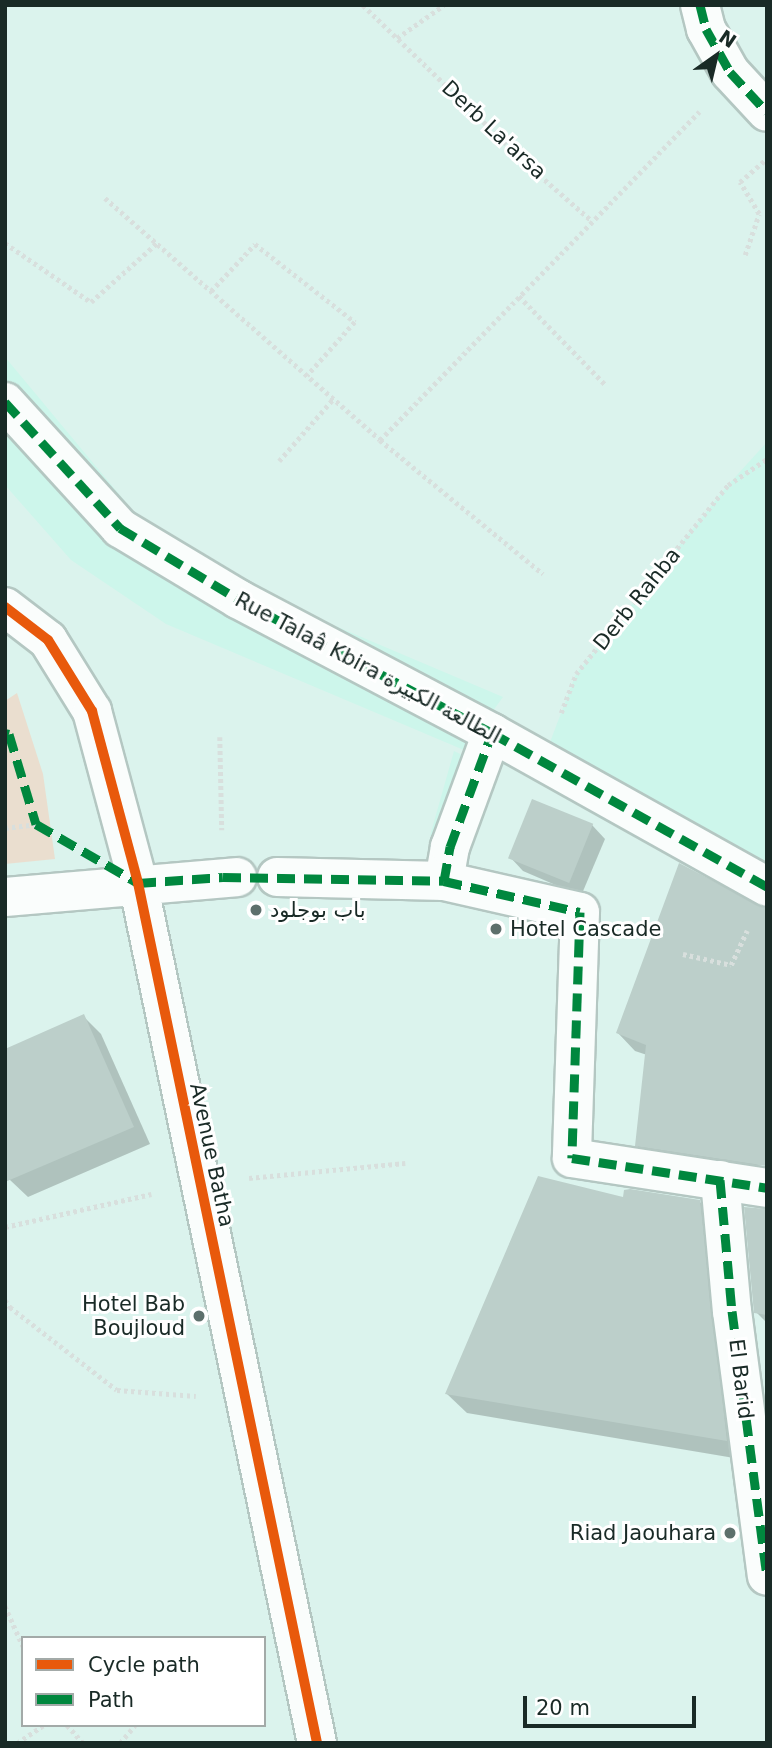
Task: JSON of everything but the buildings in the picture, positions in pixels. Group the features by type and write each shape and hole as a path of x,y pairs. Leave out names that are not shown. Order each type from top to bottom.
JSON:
{"street":[{"path":"700,5 706,29 730,72 767,111"},
{"name":"Rue Talaâ Kbira الطالعة الكبيرة","path":"5,402 120,528 238,599 492,733 767,887"},
{"name":"Avenue Batha","path":"5,607 48,640 92,710 138,884 317,1743"},
{"path":"444,881 450,847 492,733"},
{"path":"5,897 230,877"},
{"path":"277,877 444,881 580,912 572,1158 767,1188"},
{"name":"El Barid","path":"720,1180 732,1311 767,1576"}],"path":[{"path":"397,38 444,5"},
{"path":"380,440 664,149"},
{"path":"745,255 759,214 740,182 767,158"},
{"path":"105,198 380,440 543,573"},
{"path":"5,243 91,302 157,243"},
{"path":"211,291 255,244 355,322 307,376"},
{"path":"519,296 606,385"},
{"path":"279,461 333,399"},
{"path":"220,737 230,877"},
{"path":"5,828 36,824"},
{"path":"683,954 731,965 749,926"},
{"path":"5,1227 198,1182 405,1163"},
{"path":"5,1300 10,1307 117,1390 244,1399"},
{"path":"5,1606 21,1642"},
{"path":"17,1743 41,1727"},
{"path":"69,1727 83,1743"},
{"path":"120,1743 133,1727"}],"shaded area":[{"path":"5,357 158,541 143,560 185,590 203,570 503,697 487,719 497,764 166,624 71,560 5,485"},
{"path":"767,442 767,887 542,763 576,674 728,485"},
{"path":"17,693 43,774 55,859 5,864 5,701"},
{"path":"454,751 497,772 476,835 430,836"}],"marked path":[{"path":"700,5 706,29 730,72 767,112"},
{"path":"5,402 120,528 238,599 492,733 767,887"},
{"path":"5,733 9,734 36,824 138,883 223,877 444,881 580,912 572,1158 767,1188"},
{"path":"444,881 450,847 492,733"},
{"path":"720,1180 732,1311 767,1576"}],"cycle path":[{"path":"5,607 48,640 92,711 138,883 317,1743"}],"place":[{"name":"باب بوجلود","path":"256,910"},
{"name":"Hotel Cascade","path":"496,929"},
{"name":"Hotel Bab Boujloud","path":"199,1316"},
{"name":"Riad Jaouhara","path":"730,1533"}]}
